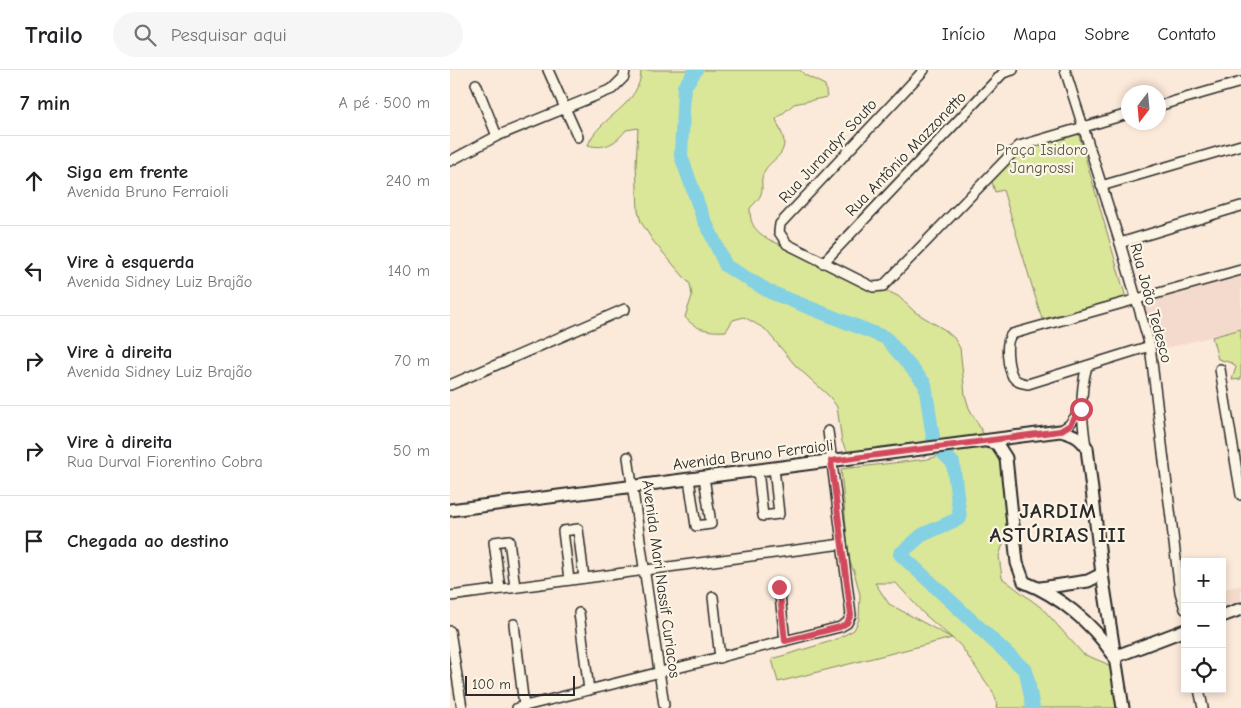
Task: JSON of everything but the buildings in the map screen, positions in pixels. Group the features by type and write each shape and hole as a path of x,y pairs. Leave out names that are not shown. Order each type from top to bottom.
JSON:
{"street":[{"path":"548,70 578,137"},
{"path":"450,161 496,136 619,84 624,78 625,70"},
{"name":"Rua Jurandyr Souto","path":"823,263 787,244 779,232 780,224 924,70"},
{"name":"Rua Antônio Mazzonetto","path":"823,263 1003,73 1013,70"},
{"name":"Rua João Tedesco","path":"1065,70 1120,243 1150,346 1180,592 1183,603"},
{"path":"1166,104 1241,82"},
{"path":"476,84 496,136"},
{"path":"823,263 873,287 883,286 1019,146 1121,116"},
{"path":"1101,186 1241,145"},
{"path":"1120,243 1241,206"},
{"path":"1150,346 1028,384 1020,382 1013,377 1006,346 1008,338 1012,334 1241,270"},
{"path":"450,385 625,309"},
{"path":"1087,366 1083,380 1081,409 1102,574 1123,708"},
{"path":"1220,369 1241,495"},
{"path":"1060,431 1070,425 1081,409"},
{"path":"514,624 520,707 659,674 840,627 847,623 851,615 828,431"},
{"path":"1060,431 1072,434 1081,440 1087,448"},
{"name":"Avenida Bruno Ferraioli","path":"450,510 1060,431"},
{"path":"1006,458 1013,442 1020,436"},
{"path":"987,441 997,444 1006,458 1017,563 1024,582 1041,588 1074,611 1102,639 1114,657"},
{"name":"Avenida Mari Nassif Curiacos","path":"628,457 664,706"},
{"path":"758,470 764,516 779,514 774,468"},
{"path":"689,479 696,526 711,524 704,477"},
{"path":"570,580 563,531 578,529 584,578"},
{"path":"500,589 494,542 509,540 515,587"},
{"path":"450,596 842,544"},
{"path":"1041,588 1088,581 1102,574"},
{"path":"779,587 785,641"},
{"path":"713,598 720,658"},
{"path":"1226,615 1241,609"},
{"path":"579,613 589,690"},
{"path":"450,631 462,708"},
{"path":"1114,657 1181,632"},
{"path":"1200,693 1202,708"}],"shaded area":[{"path":"1241,276 1241,329 1155,351 1142,302"},
{"path":"1241,586 1241,612 1226,617 1226,603 1226,588"}],"green space":[{"path":"641,70 800,70 805,75 825,85 827,97 794,104 776,119 784,146 780,154 765,170 762,180 762,192 750,208 754,226 759,233 768,239 876,289 898,296 915,312 945,330 954,338 960,348 965,395 969,408 1006,474 1007,532 999,556 1002,578 1043,609 1083,654 1105,663 1114,670 1126,708 996,708 997,703 993,692 960,645 952,638 778,682 772,659 835,640 854,630 859,619 860,595 854,571 849,561 841,469 928,459 950,453 949,442 859,455 848,452 842,442 837,407 830,397 795,365 765,329 744,317 733,320 726,331 714,331 693,325 685,317 692,296 690,284 653,241 641,222 638,211 636,164 638,128 626,130 618,139 605,146 588,145 593,135 634,93 639,82","holes":["875,583 896,583 924,614 952,638 889,604"]},
{"name":"Praça Isidoro Jangrossi","path":"1078,132 1126,298 1042,319 1003,190 995,192 991,179 1020,148"},
{"path":"1241,329 1241,379 1232,380 1236,367 1232,363 1218,359 1212,337"}],"waterway":[{"path":"696,70 684,87 681,156 702,215 726,266 770,292 886,338 925,384 934,444 953,463 960,518 922,535 900,554 1026,671 1033,708"}],"district":[{"name":"JARDIM ASTÚRIAS III","path":"1058,523"}],"route":[{"path":"779,587 785,641 840,627 847,623 851,615 831,461 1060,431 1070,425 1081,409"}]}
